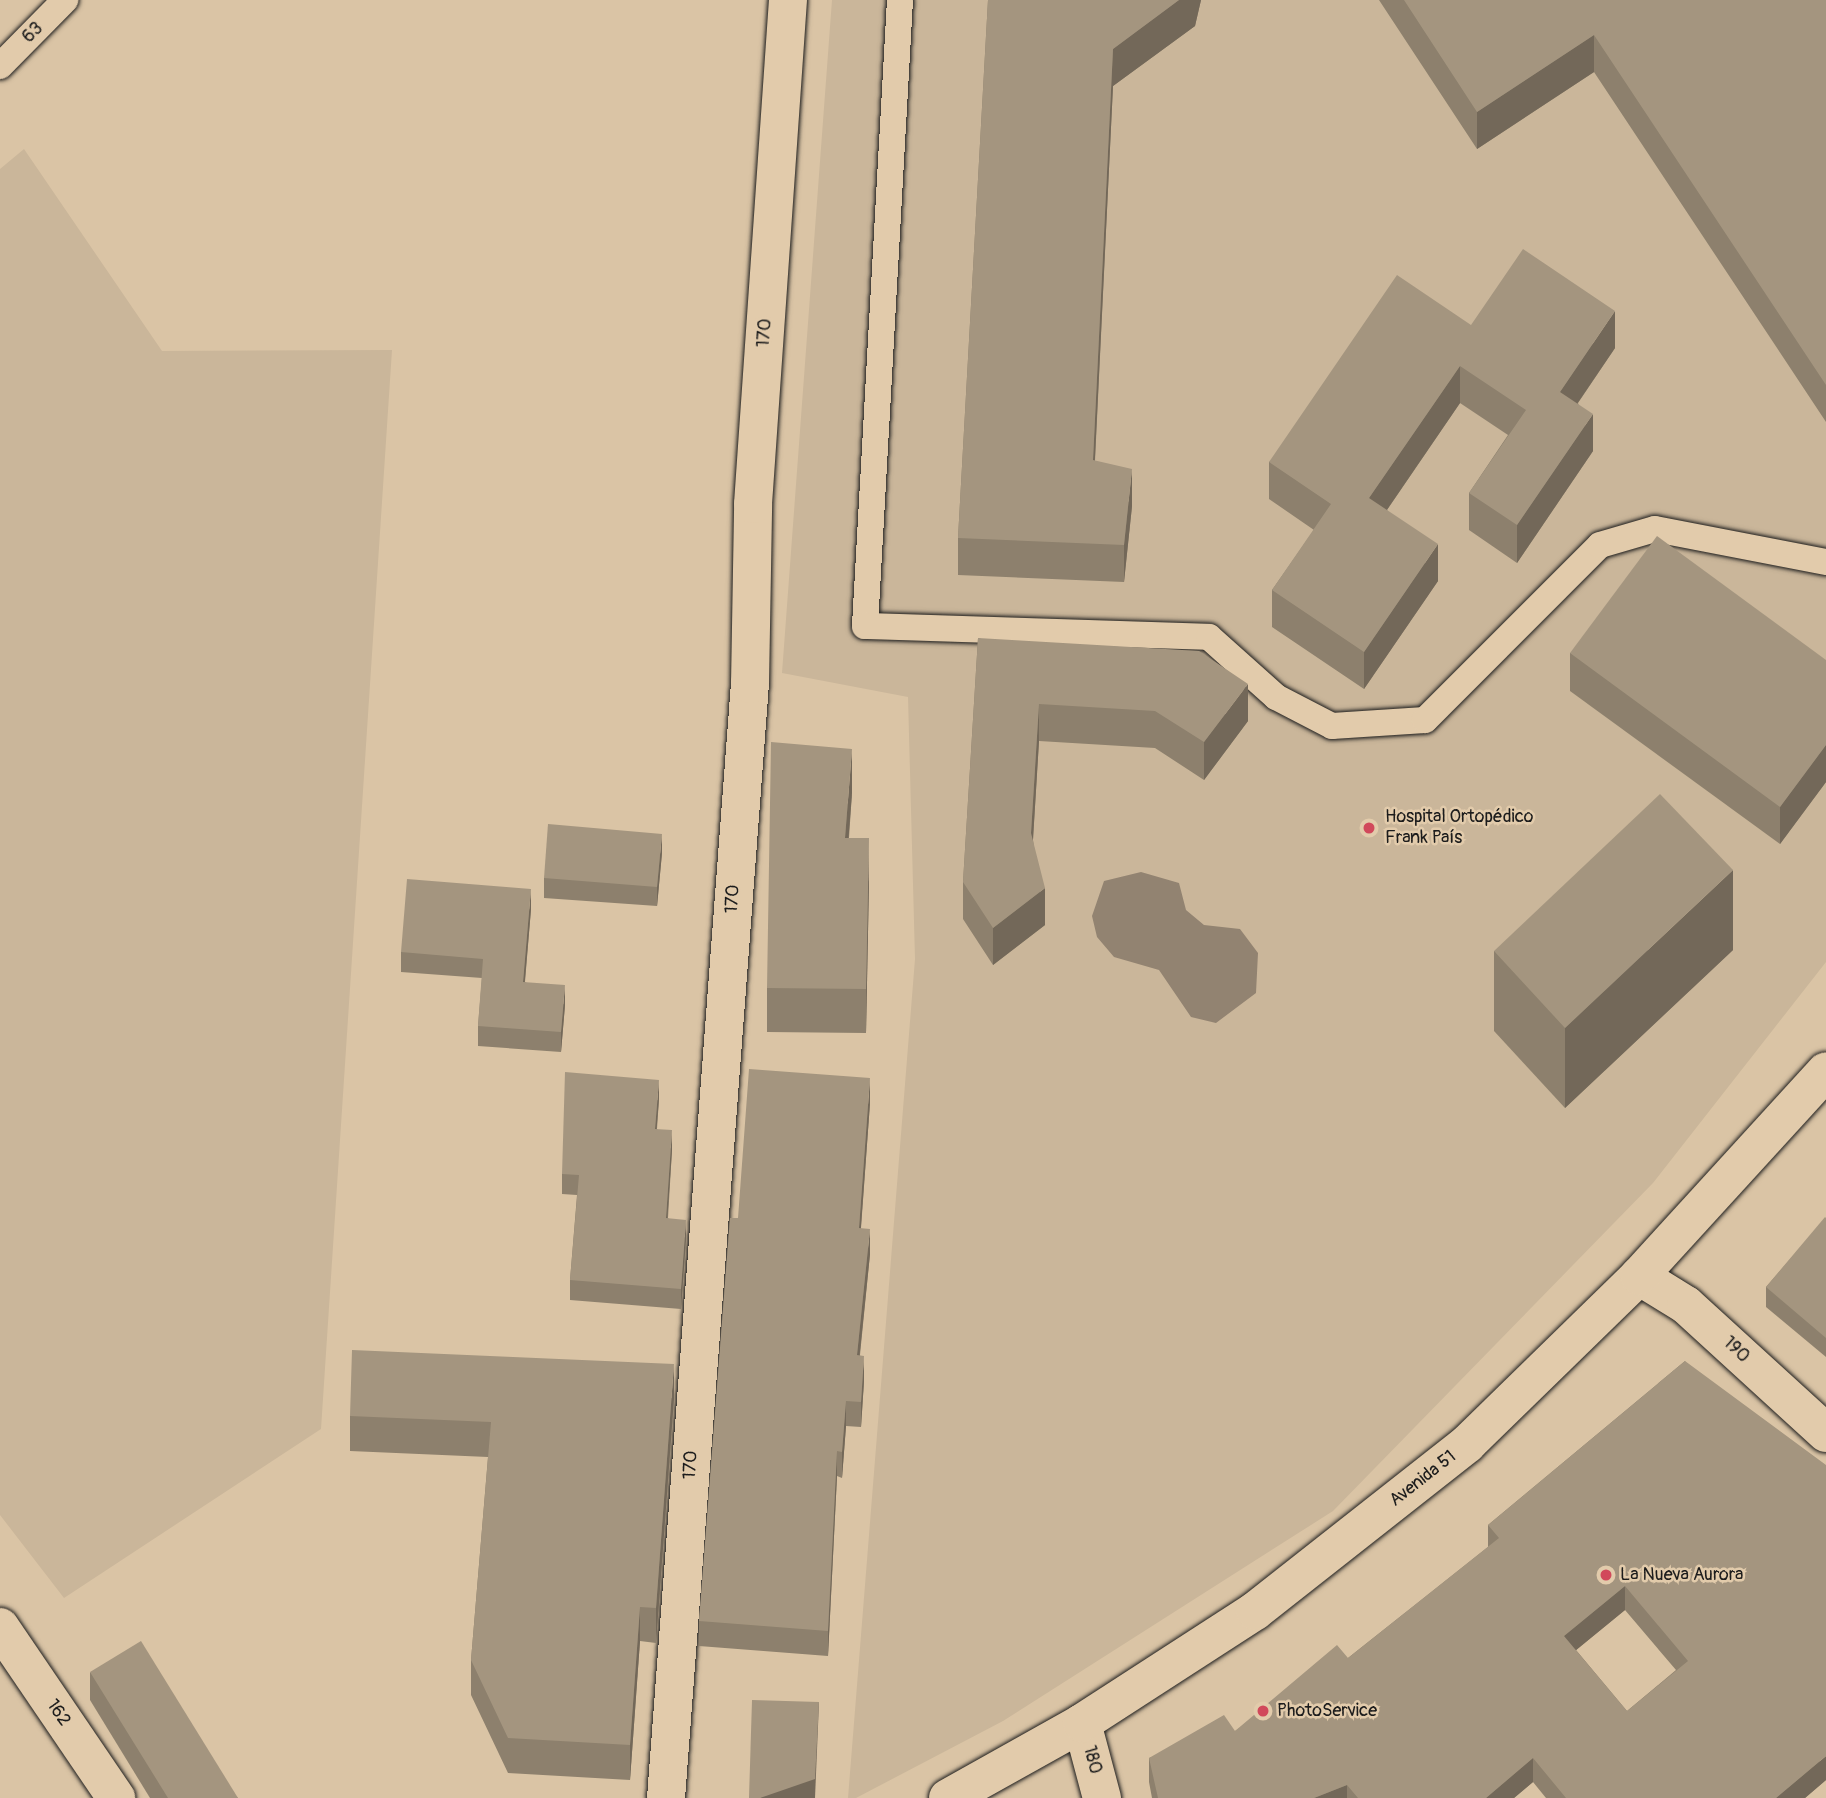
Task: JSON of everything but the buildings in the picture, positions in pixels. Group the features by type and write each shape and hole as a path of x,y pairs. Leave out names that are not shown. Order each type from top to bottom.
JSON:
{"street":[{"name":"170","path":"666,1798 750,684 753,504 788,0"},
{"name":"Avenida 51","path":"954,1796 1082,1723 1255,1611 1467,1444 1639,1276 1826,1071"},
{"name":"190","path":"1639,1276 1686,1305 1826,1433"},
{"name":"162","path":"0,1627 116,1798"},
{"name":"180","path":"1082,1723 1102,1798"}],"lane":[{"name":"63","path":"0,66 65,0"},
{"path":"900,0 865,626 1209,637 1276,697 1332,726 1345,726 1425,720 1600,545 1655,529 1826,562"}],"shaded area":[{"name":"Hospital Ortopédico Frank País","path":"832,0 1826,0 1826,962 1653,1183 1333,1511 1003,1721 856,1798 848,1798 915,959 908,697 782,673"},
{"path":"24,149 162,351 392,350 321,1429 64,1598 0,1515 0,169"},
{"path":"1141,872 1179,883 1186,910 1204,925 1240,929 1258,953 1256,993 1216,1023 1191,1017 1159,970 1114,957 1097,937 1092,916 1104,881"}],"place":[{"name":"Hospital Ortopédico Frank País","path":"1369,828"},
{"name":"La Nueva Aurora","path":"1606,1575"},
{"name":"PhotoService","path":"1263,1711"}]}
